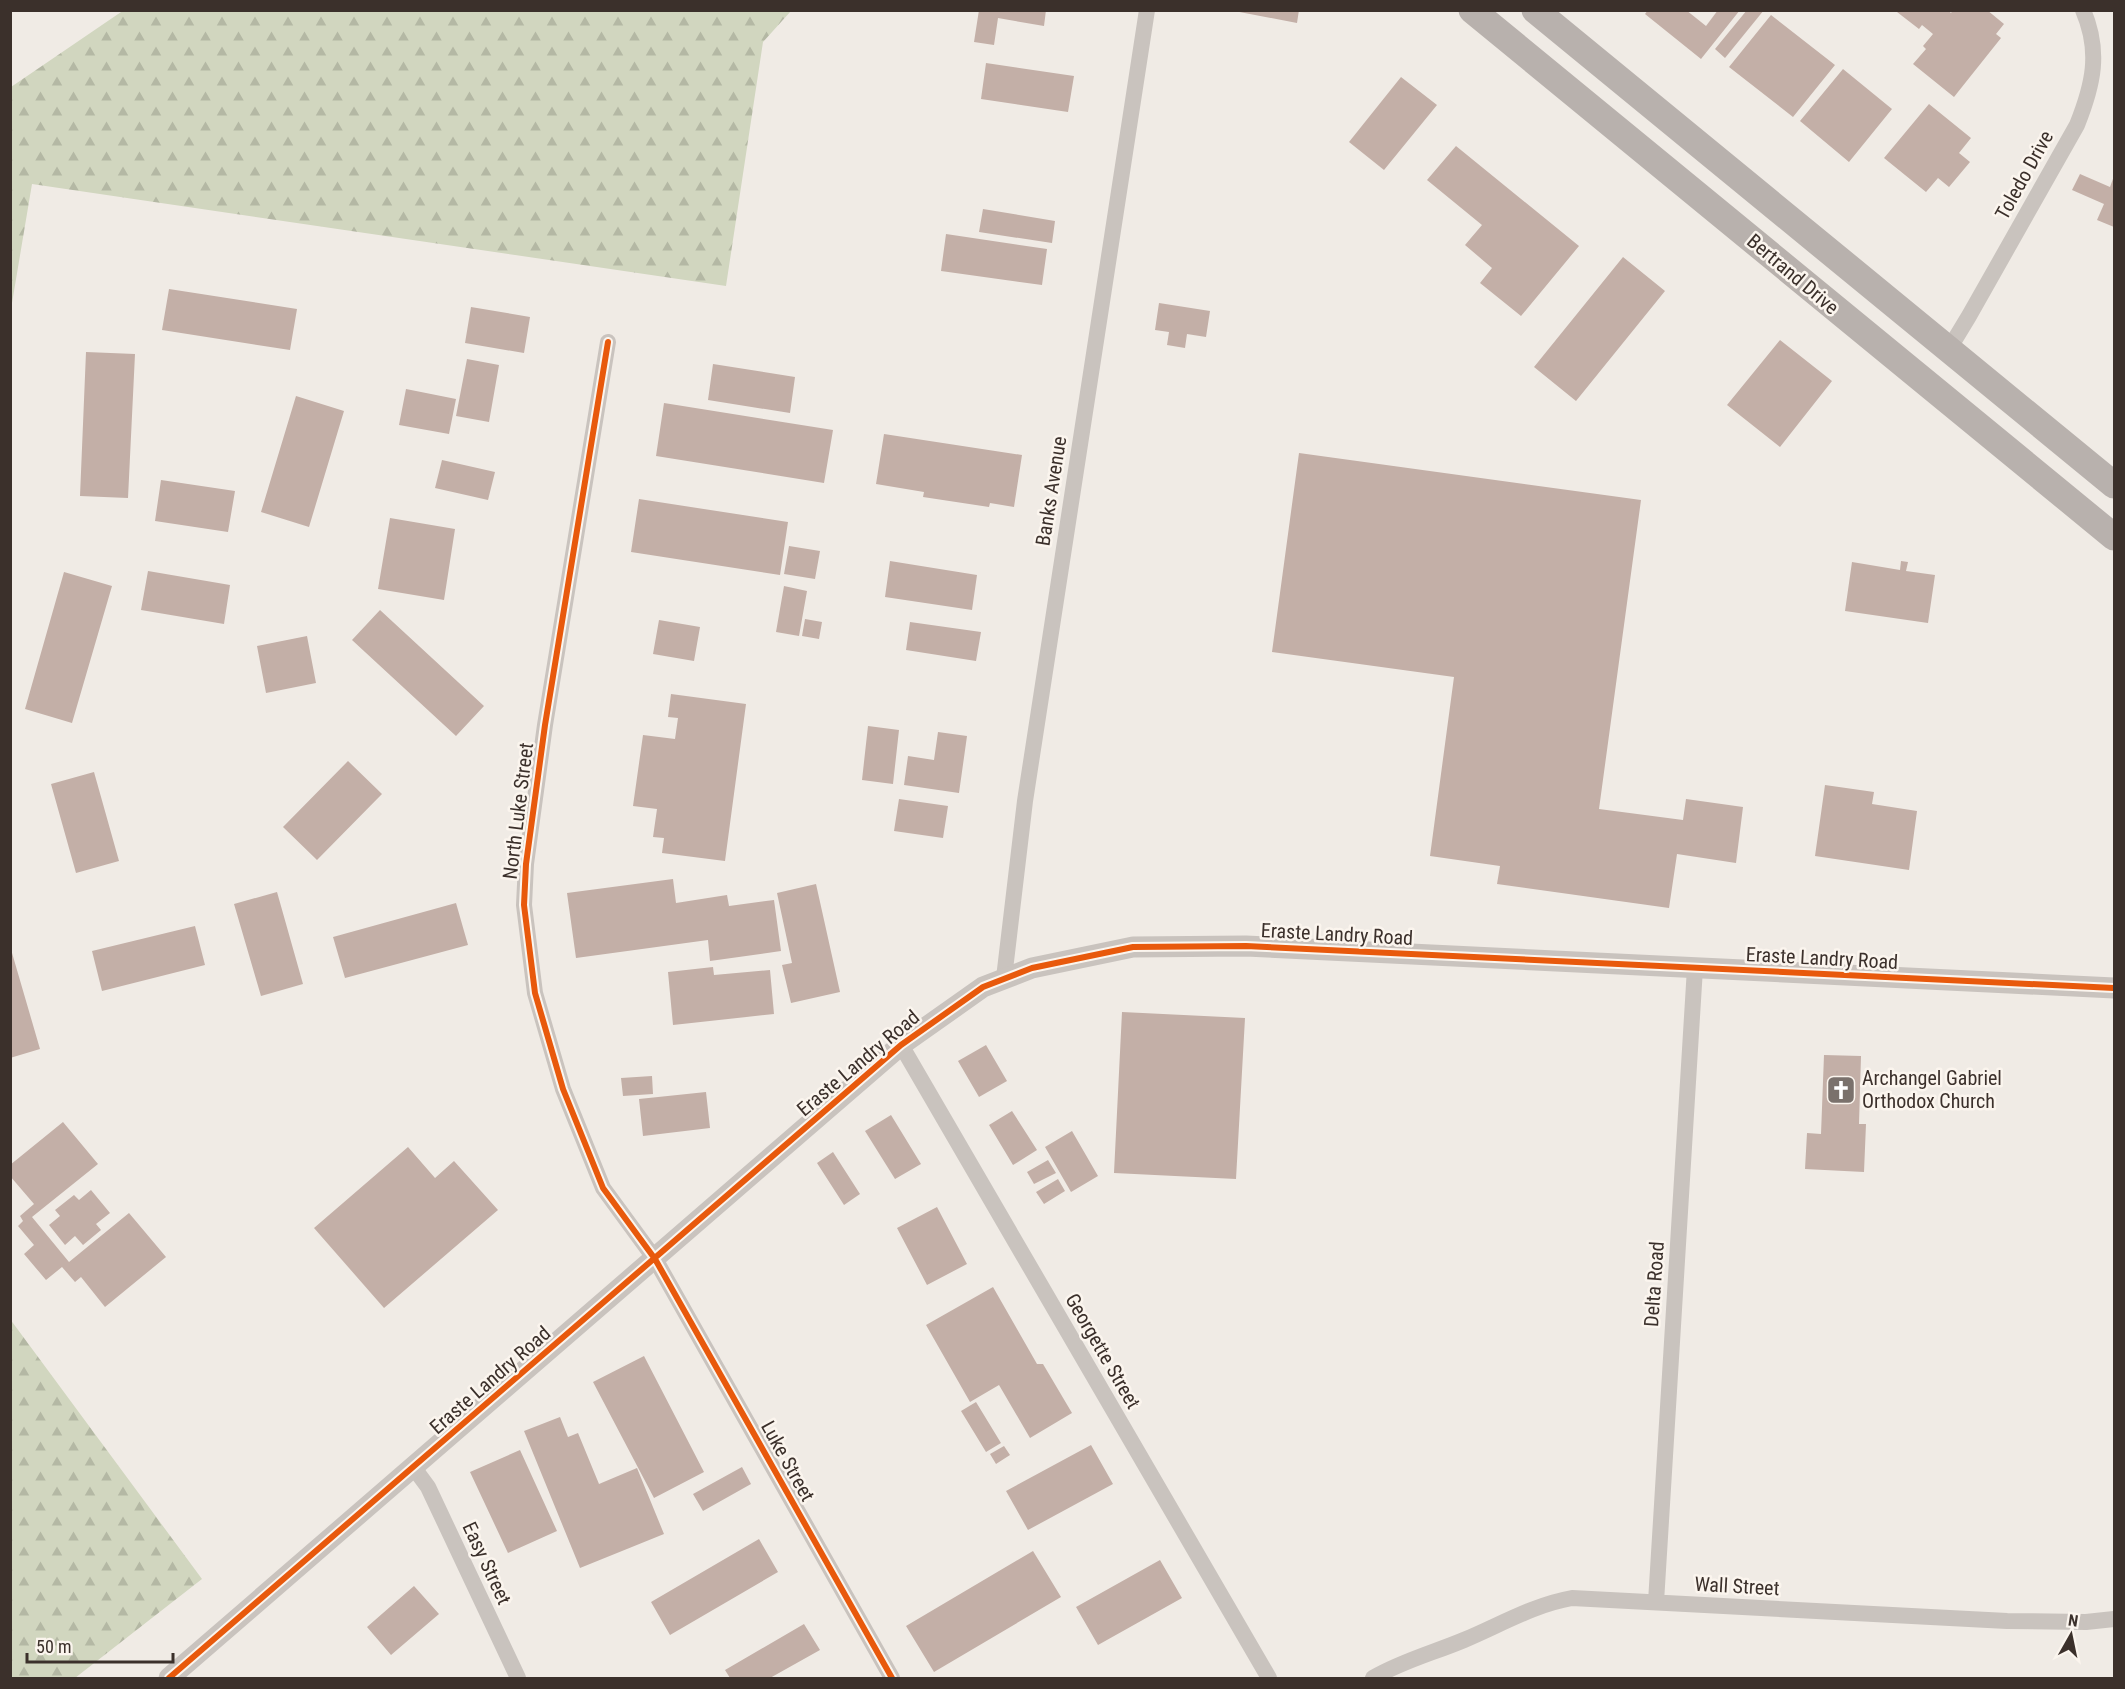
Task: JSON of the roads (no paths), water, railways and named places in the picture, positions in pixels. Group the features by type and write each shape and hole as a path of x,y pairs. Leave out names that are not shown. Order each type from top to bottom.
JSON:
{"main road":[{"name":"Bertrand Drive","path":"1472,10 2115,537"},
{"name":"Bertrand Drive","path":"1536,10 2115,485"}],"street":[{"name":"Banks Avenue","path":"1004,978 1025,801 1147,10"},
{"name":"Toledo Drive","path":"1949,349 2077,125 2085,105 2093,77 2094,58 2090,25 2083,10"},
{"name":"North Luke Street","path":"608,342 545,725 526,864 524,905 535,993 563,1089 603,1188 655,1259"},
{"name":"Eraste Landry Road","path":"169,1678 901,1045 966,998 1004,978 1032,968 1133,947 1246,946 2115,988"},
{"name":"Delta Road","path":"1656,1602 1695,968"},
{"name":"Georgette Street","path":"901,1045 1269,1678"},
{"name":"Luke Street","path":"655,1259 892,1678"},
{"name":"Easy Street","path":"414,1468 428,1487 518,1678"},
{"name":"Wall Street","path":"1373,1678 1517,1615 1556,1601 1587,1598 2007,1621 2086,1622 2115,1619"}],"place":[{"name":"Archangel Gabriel Orthodox Church","path":"1841,1090"}]}
